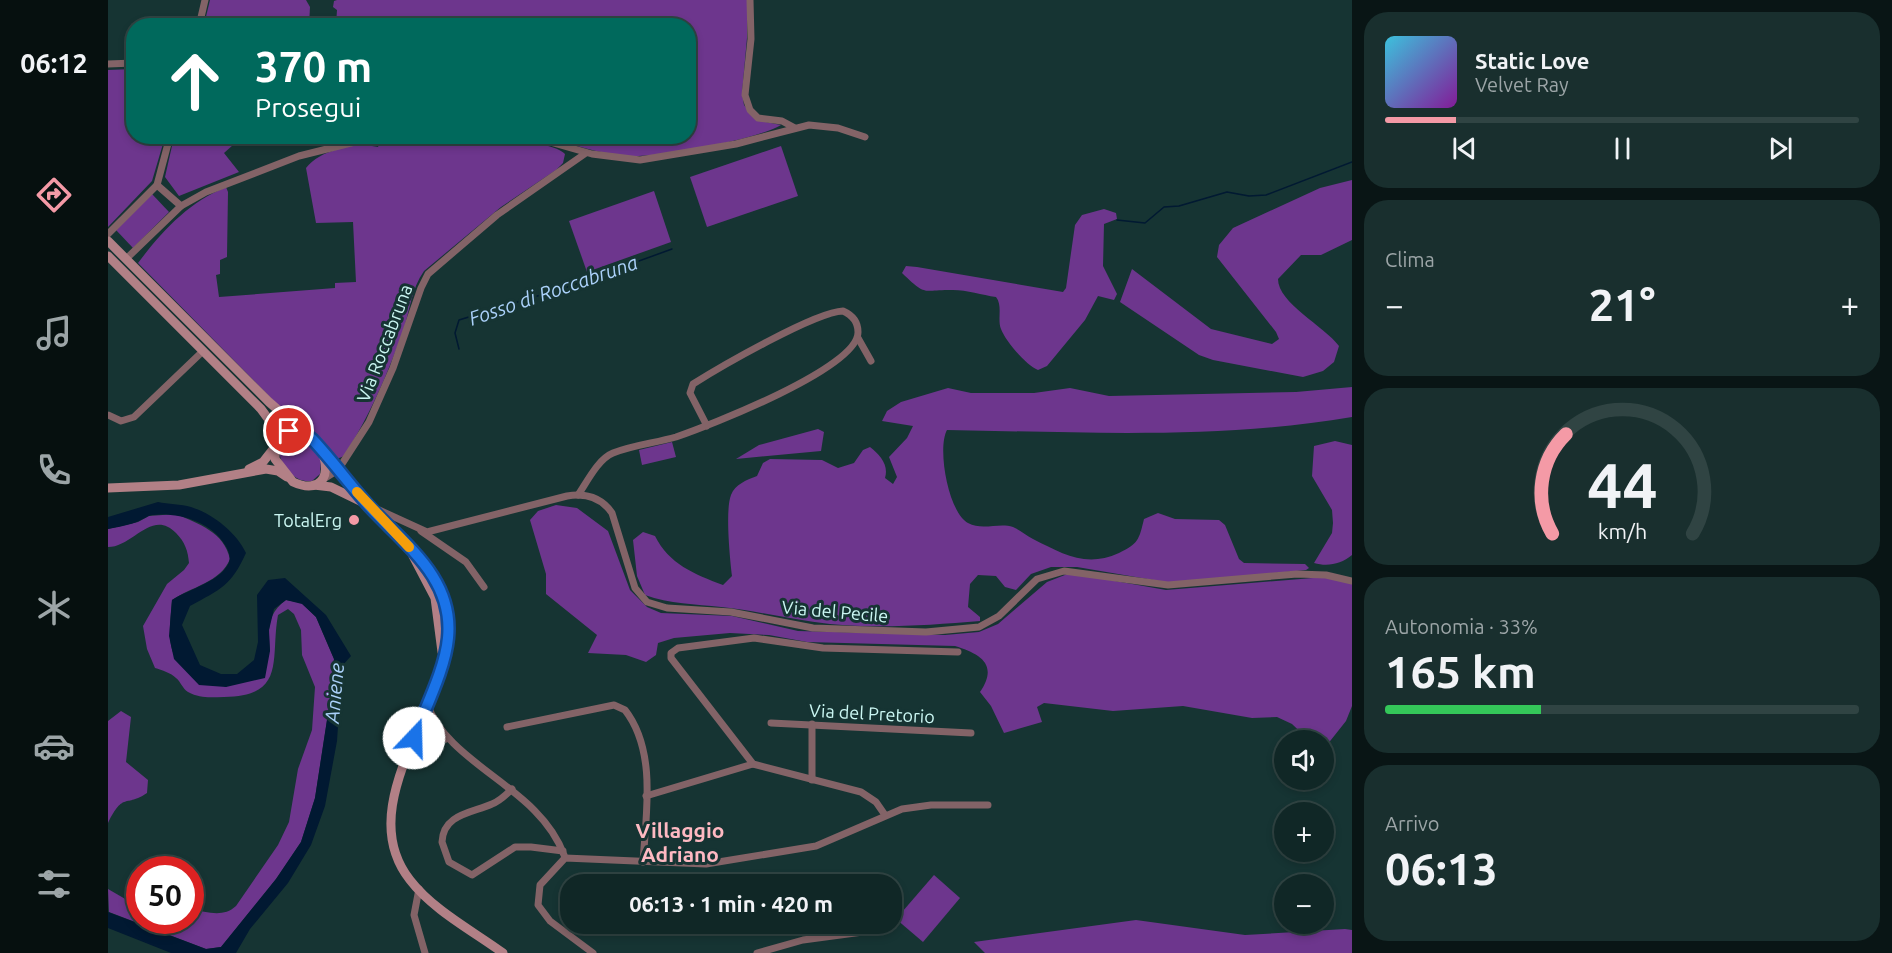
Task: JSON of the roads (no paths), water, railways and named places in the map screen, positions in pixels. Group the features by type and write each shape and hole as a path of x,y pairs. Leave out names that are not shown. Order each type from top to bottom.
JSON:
{"main road":[{"path":"108,241 270,402 315,442 325,457 431,571 444,597 449,628 443,658 398,783 392,822 393,839 399,860 410,880 419,890 503,953"},
{"path":"108,256 269,419 276,432 275,459 287,477"},
{"path":"240,473 263,462 287,432 302,431"},
{"path":"318,482 327,471 325,457"},
{"path":"108,488 179,485 269,469 299,484 318,482 331,487 372,509"}],"street":[{"path":"201,18 205,0"},
{"path":"750,0 751,39 745,93 746,104 751,112 762,120 782,122 795,128"},
{"path":"108,64 126,63"},
{"path":"557,144 586,153 623,159 656,159 736,144 795,128 828,126 865,137"},
{"path":"108,234 157,184 168,144"},
{"path":"126,259 181,206 210,190 296,157 348,144"},
{"name":"Via Roccabruna","path":"338,470 360,438 381,396 428,274 500,213 586,153"},
{"path":"157,184 181,206"},
{"path":"707,426 689,391 693,384 782,336 838,311 848,313 855,320 858,338 871,361"},
{"path":"416,528 427,532 439,530 578,495 610,454 707,426 814,375 841,357 858,338"},
{"path":"108,415 121,421 135,417 203,351"},
{"path":"318,482 338,470"},
{"name":"Via del Pecile","path":"578,495 595,498 610,510 635,588 647,603 667,608 731,612 804,627 926,632 976,628 995,619 1037,579 1064,571 1168,585 1297,574 1322,575 1352,581"},
{"path":"372,509 388,513 416,528 466,562 484,587"},
{"name":"Via del Pecile","path":"753,764 672,660 671,653 678,648 754,638 823,648 958,652"},
{"path":"427,703 435,721 449,740"},
{"path":"507,727 614,705 622,706 632,719 641,745 646,796 643,862"},
{"name":"Via del Pretorio","path":"771,723 971,733"},
{"path":"812,724 812,780"},
{"path":"419,725 449,740 512,789 553,834 564,855"},
{"path":"646,796 753,764 861,792 876,802 885,815"},
{"path":"512,789 496,803 462,814 448,825 442,843 449,862 466,874 474,875 505,852 517,847 564,855 643,862 701,864 804,849 835,840 885,815 924,806 988,805"},
{"path":"564,855 540,885 538,905 552,924 593,953"},
{"path":"419,890 414,915 425,953"},
{"path":"757,953 803,940 848,934"}],"water":[{"name":"Aniene","path":"158,502 187,506 208,514 237,538 242,546 246,553 230,580 190,606 182,625 200,665 221,674 237,674 254,660 258,642 257,595 268,580 285,578 326,615 351,656 342,666 337,741 325,806 311,845 288,883 250,929 236,953 171,953 108,928 108,912 126,919 126,934 166,934 206,949 221,947 276,879 301,842 315,798 334,659 316,617 302,604 286,600 274,609 269,630 270,651 265,678 226,687 199,685 174,659 169,636 172,600 222,572 229,561 228,550 211,530 193,520 172,515 152,515 132,524 108,529 108,517"}],"waterway":[{"name":"Fosso di Roccabruna","path":"1117,220 1145,223 1164,207 1179,206 1227,192 1249,196 1266,195 1352,162"},
{"name":"Fosso di Roccabruna","path":"459,349 455,333 459,320 570,286 672,249"}],"place":[{"name":"TotalErg","path":"354,520"}],"district":[{"name":"Villaggio Adriano","path":"680,842"}]}
